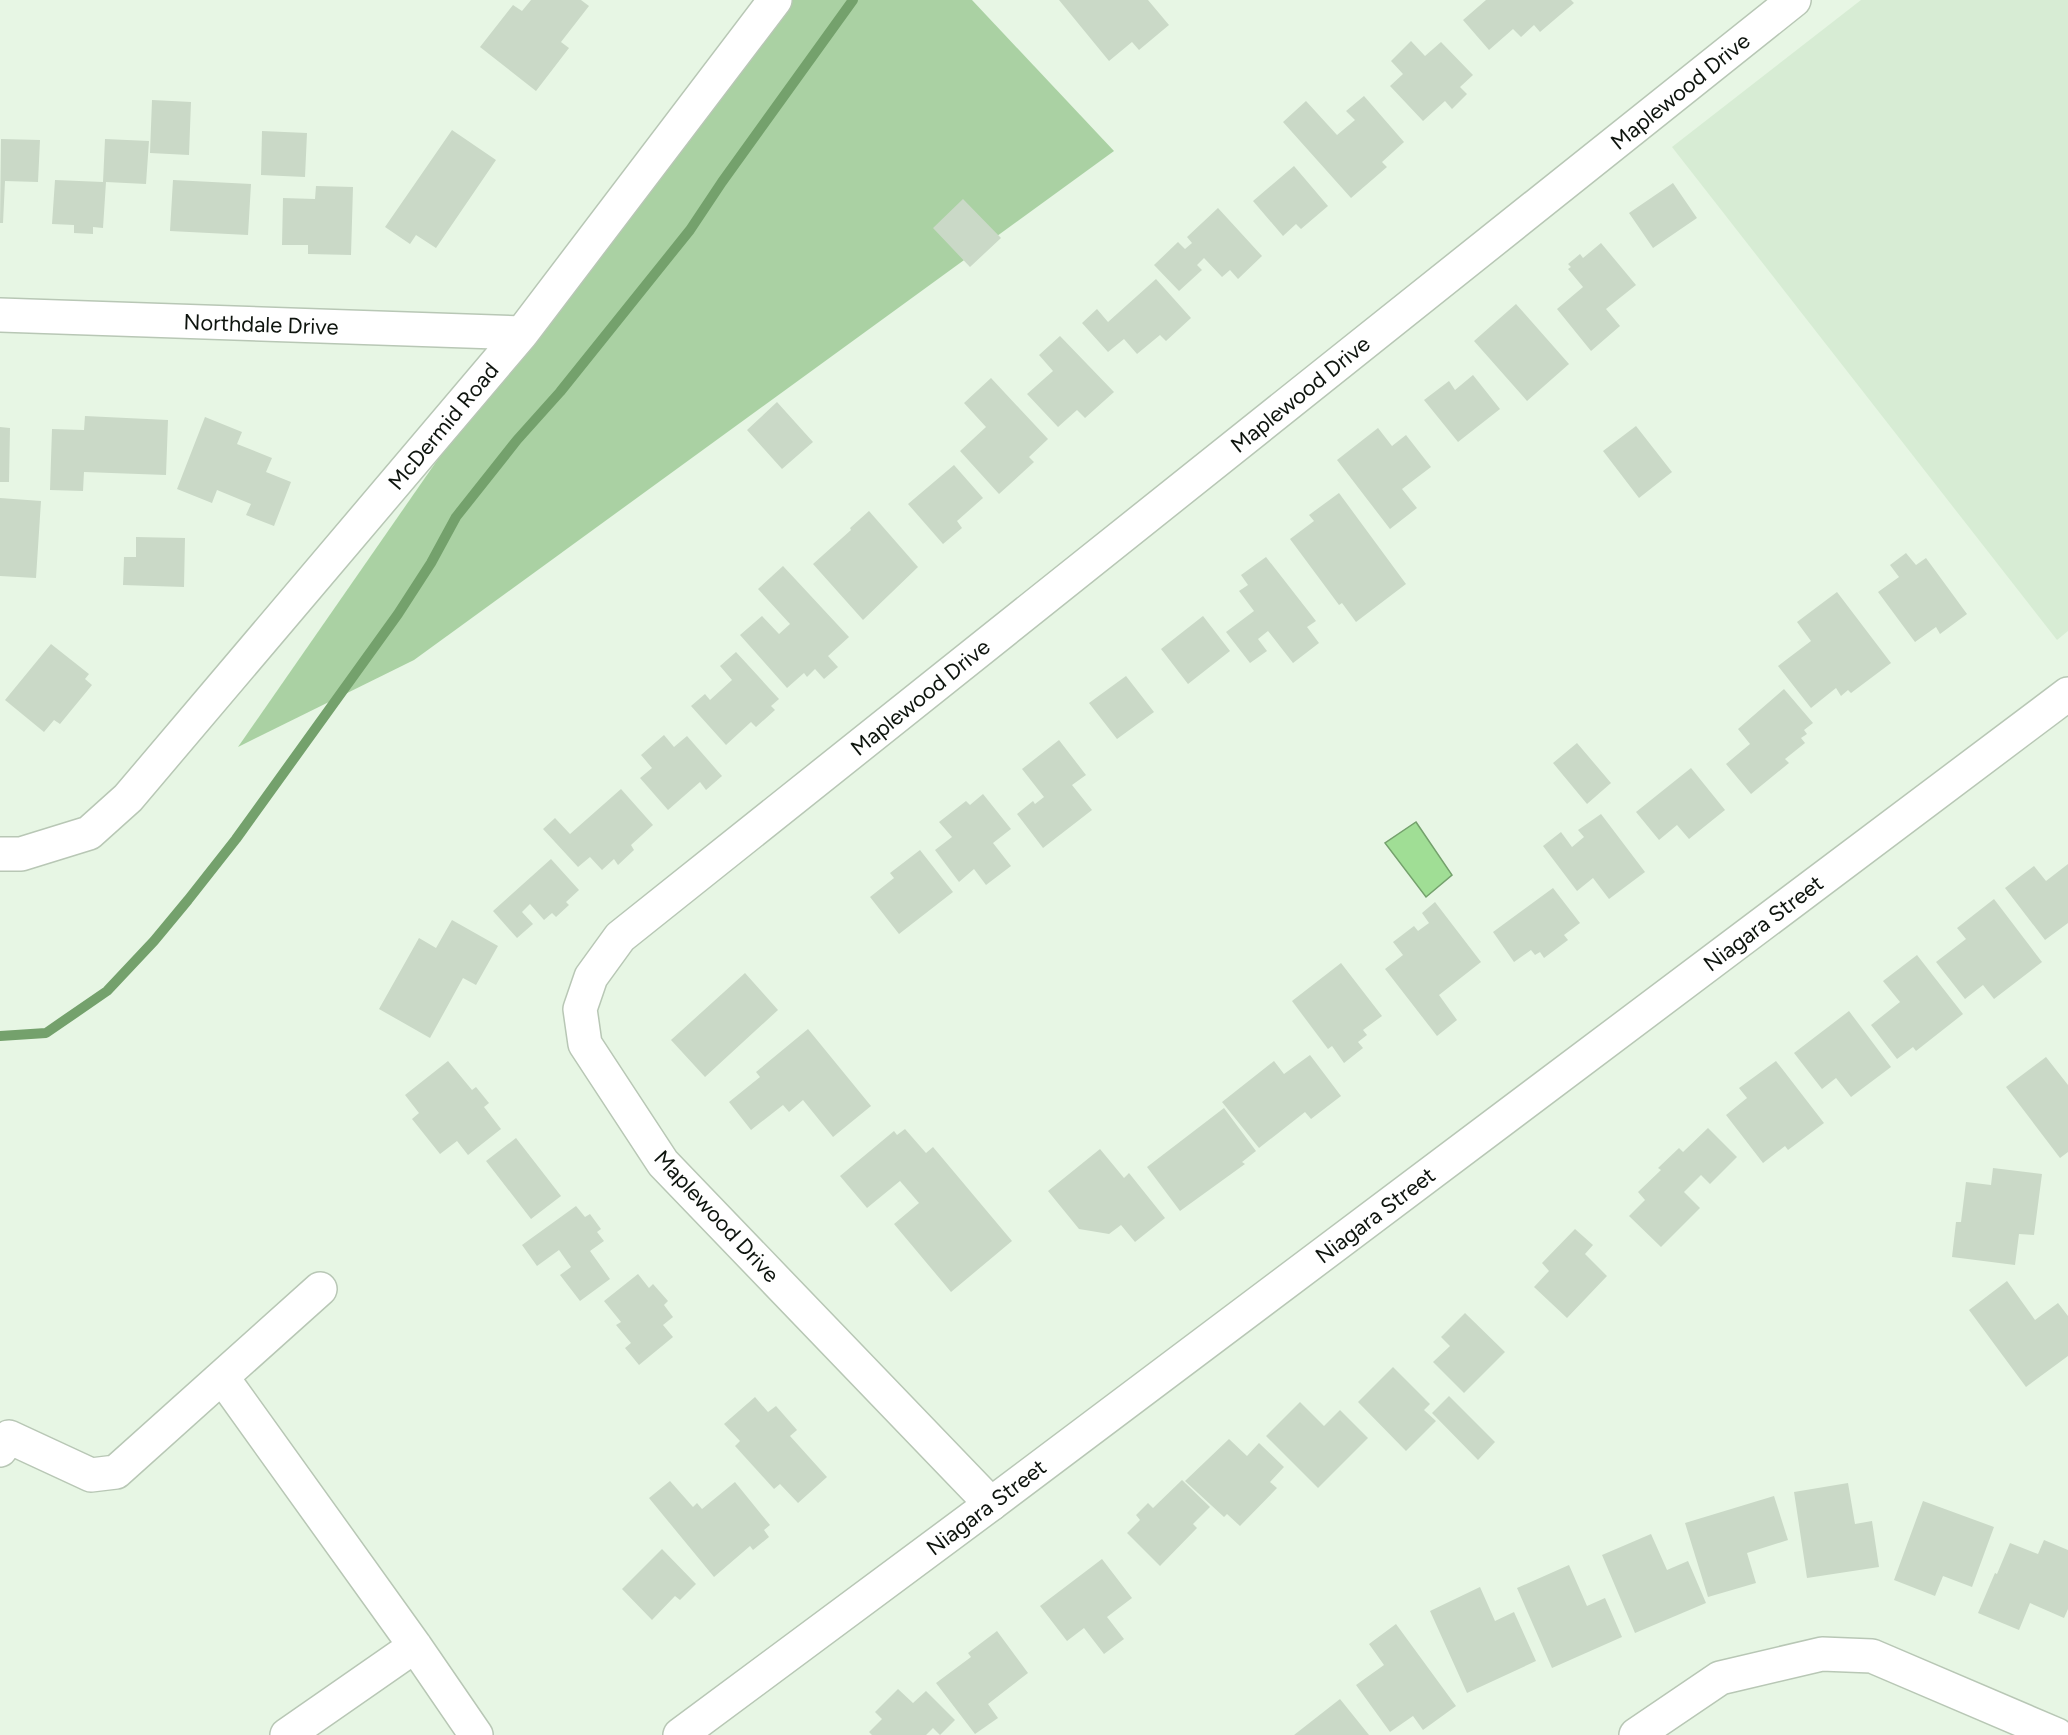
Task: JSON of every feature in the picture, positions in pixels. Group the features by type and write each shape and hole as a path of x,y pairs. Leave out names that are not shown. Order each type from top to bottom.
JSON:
{"street":[{"name":"McDermid Road","path":"0,854 21,854 89,833 128,798 522,333 775,0"},
{"name":"Maplewood Drive","path":"991,1504 663,1163 585,1044 580,1009 591,977 620,937 1794,0"},
{"name":"Northdale Drive","path":"0,315 522,333"},
{"name":"Niagara Street","path":"680,1735 991,1504 2068,694"},
{"path":"0,1450 9,1437 91,1475 116,1472 320,1289"},
{"path":"222,1377 476,1735"},
{"path":"286,1735 414,1646"},
{"path":"1636,1735 1720,1678 1822,1654 1872,1656 2057,1735"}],"shaded area":[{"path":"757,0 972,0 1114,151 414,660 238,747"},
{"path":"1861,0 2068,0 2068,631 2057,640 1672,147"},
{"path":"1416,822 1452,875 1426,897 1385,843"}],"building":[{"path":"531,0 581,0 589,6 561,42 569,48 536,91 480,47 513,5 522,11"},
{"path":"1059,0 1148,0 1169,25 1139,50 1132,42 1109,61"},
{"path":"1486,0 1571,0 1574,3 1540,32 1534,25 1521,37 1513,29 1489,50 1463,20"},
{"path":"1411,41 1425,56 1441,42 1473,75 1460,87 1467,94 1452,109 1445,101 1423,121 1390,86 1403,74 1391,61"},
{"path":"1364,96 1404,142 1382,162 1387,167 1351,198 1283,122 1306,101 1337,135 1355,120 1346,111"},
{"path":"152,100 191,102 189,155 150,153"},
{"path":"452,130 496,160 436,248 416,235 410,244 385,227"},
{"path":"262,131 307,133 305,177 261,175"},
{"path":"1,139 40,140 38,182 5,181 3,223 0,223"},
{"path":"105,139 149,141 146,184 106,182 103,228 93,227 93,234 74,233 74,225 52,224 55,180 103,182"},
{"path":"1294,166 1328,206 1301,229 1296,224 1283,236 1253,201"},
{"path":"173,180 251,184 248,235 170,231"},
{"path":"1673,183 1697,218 1653,248 1629,213"},
{"path":"316,186 353,187 351,255 308,254 308,245 282,245 283,198 315,199"},
{"path":"963,199 1001,238 970,267 933,228"},
{"path":"1218,208 1262,256 1238,279 1230,270 1222,277 1204,258 1197,265 1202,270 1179,291 1154,265 1178,242 1185,249 1192,243 1187,237"},
{"path":"1601,243 1636,285 1606,309 1620,326 1591,351 1557,309 1583,287 1568,269 1571,267 1568,264 1580,254 1583,258"},
{"path":"1156,279 1191,318 1166,341 1160,335 1137,354 1124,339 1108,352 1082,323 1097,309 1108,322"},
{"path":"1516,304 1569,364 1527,401 1474,341"},
{"path":"1060,336 1114,392 1085,418 1077,410 1058,427 1027,394 1053,371 1039,355"},
{"path":"1473,375 1500,409 1458,442 1424,400 1449,381 1455,390"},
{"path":"991,378 1048,439 1029,457 1034,462 999,494 960,451 986,427 964,403"},
{"path":"777,402 813,442 782,469 747,430"},
{"path":"85,416 168,420 166,475 84,472 83,491 50,490 52,429 84,430"},
{"path":"205,417 242,432 237,444 272,458 266,472 291,482 274,526 246,515 251,504 217,490 212,503 177,489"},
{"path":"1636,426 1672,472 1639,498 1603,451"},
{"path":"0,427 10,428 9,482 0,482"},
{"path":"1378,428 1392,446 1406,435 1431,467 1402,489 1417,508 1390,529 1337,460"},
{"path":"954,465 983,498 957,521 962,528 943,544 908,504"},
{"path":"1339,493 1406,584 1356,622 1342,603 1339,605 1290,539 1314,521 1309,515"},
{"path":"0,498 41,501 36,578 0,576"},
{"path":"869,511 918,567 863,620 813,564"},
{"path":"136,537 185,538 184,587 123,585 124,557 136,557"},
{"path":"1906,553 1916,565 1926,558 1967,614 1940,634 1936,627 1915,642 1878,592 1899,577 1890,565"},
{"path":"1266,557 1316,621 1307,627 1319,643 1293,663 1268,631 1258,639 1267,651 1250,663 1226,632 1254,611 1239,591 1248,585 1241,575"},
{"path":"783,566 849,637 828,656 838,667 824,679 815,669 807,677 804,673 787,688 740,635 762,616 779,634 790,624 758,589"},
{"path":"1837,592 1891,663 1851,693 1848,690 1841,696 1836,688 1811,708 1778,666 1811,641 1797,622"},
{"path":"1203,616 1230,651 1188,684 1161,649"},
{"path":"51,644 89,674 85,679 92,685 60,724 54,720 44,732 5,700"},
{"path":"736,652 779,699 771,706 775,710 756,727 751,722 726,745 691,706 705,694 710,700 732,680 720,666"},
{"path":"1126,676 1154,712 1117,739 1089,703"},
{"path":"1784,689 1813,723 1804,730 1807,734 1801,738 1805,743 1785,759 1789,763 1751,794 1726,764 1750,744 1738,729"},
{"path":"664,735 674,747 687,736 722,776 706,790 700,782 668,810 640,778 652,768 641,755"},
{"path":"1059,740 1086,775 1072,785 1092,810 1043,848 1017,814 1033,801 1035,804 1044,797 1022,769"},
{"path":"1577,743 1611,783 1587,804 1553,763"},
{"path":"1691,768 1725,810 1689,839 1677,825 1659,840 1636,812"},
{"path":"621,789 653,825 631,845 634,850 618,865 614,859 602,870 590,857 578,867 543,829 555,818 570,834"},
{"path":"983,794 1011,829 993,843 1011,866 986,885 974,869 959,882 935,850 952,837 939,822 966,801 970,805"},
{"path":"1601,814 1645,872 1609,899 1593,878 1577,891 1543,846 1561,832 1572,847 1584,837 1578,830"},
{"path":"920,850 953,892 899,934 870,897 894,878 890,873"},
{"path":"551,859 579,890 566,902 569,905 556,917 552,913 544,920 530,904 522,912 533,924 517,938 493,911"},
{"path":"2068,864 2068,923 2045,940 2005,888 2034,866 2046,881"},
{"path":"1553,888 1580,923 1564,935 1568,940 1544,958 1540,952 1535,955 1531,950 1514,962 1493,932"},
{"path":"1994,899 2042,962 1994,999 1983,985 1965,999 1936,962 1966,939 1957,928"},
{"path":"1435,902 1481,962 1439,995 1457,1020 1437,1036 1385,969 1403,955 1393,942 1414,926 1418,931 1429,923 1422,913"},
{"path":"452,920 498,946 476,985 463,978 430,1038 379,1009 419,938 436,948"},
{"path":"1917,955 1963,1014 1916,1051 1913,1047 1897,1059 1871,1025 1900,1002 1883,981"},
{"path":"1341,963 1382,1016 1363,1030 1367,1035 1358,1042 1363,1048 1344,1063 1332,1046 1328,1049 1292,1001"},
{"path":"745,973 778,1010 705,1077 671,1040"},
{"path":"1849,1011 1891,1067 1851,1097 1836,1078 1822,1089 1794,1053"},
{"path":"808,1029 871,1106 833,1137 803,1100 789,1112 783,1105 751,1130 729,1102 760,1077 756,1072"},
{"path":"1310,1055 1341,1096 1311,1119 1305,1112 1259,1148 1222,1102 1274,1061 1284,1074"},
{"path":"2046,1057 2068,1085 2068,1152 2060,1158 2006,1087"},
{"path":"448,1061 472,1090 476,1087 489,1103 484,1107 501,1129 468,1155 457,1141 440,1154 412,1119 419,1113 405,1095"},
{"path":"1776,1061 1824,1123 1788,1150 1785,1146 1763,1163 1726,1115 1747,1098 1739,1088"},
{"path":"1224,1108 1256,1151 1242,1162 1245,1164 1180,1211 1147,1167"},
{"path":"1708,1128 1737,1157 1710,1184 1701,1175 1684,1192 1700,1208 1661,1247 1629,1216 1645,1200 1638,1192 1661,1170 1658,1168 1679,1148 1683,1152"},
{"path":"905,1129 926,1153 933,1147 1012,1241 951,1292 894,1224 919,1203 900,1181 867,1208 840,1176 894,1131 897,1135"},
{"path":"516,1138 561,1196 531,1219 486,1161"},
{"path":"1100,1149 1124,1178 1129,1173 1165,1218 1135,1242 1121,1225 1109,1234 1079,1229 1048,1191"},
{"path":"1993,1168 2042,1174 2034,1235 2019,1234 2015,1265 1952,1257 1956,1222 1961,1222 1966,1182 1991,1185"},
{"path":"576,1206 585,1217 590,1214 601,1229 597,1232 604,1241 590,1251 610,1279 580,1301 560,1275 571,1267 559,1250 537,1266 522,1245"},
{"path":"1575,1229 1593,1245 1585,1254 1607,1276 1567,1318 1534,1287 1549,1271 1542,1263"},
{"path":"638,1274 649,1288 653,1284 668,1301 664,1305 673,1317 663,1325 673,1337 639,1365 625,1348 631,1343 616,1325 621,1322 604,1301"},
{"path":"2007,1281 2035,1320 2058,1303 2068,1316 2068,1356 2026,1387 1969,1310"},
{"path":"1465,1313 1505,1352 1464,1393 1433,1362 1450,1346 1441,1337"},
{"path":"1393,1367 1430,1404 1424,1410 1436,1421 1406,1451 1358,1402"},
{"path":"1449,1396 1495,1442 1478,1460 1432,1413"},
{"path":"755,1397 768,1412 776,1406 797,1430 790,1436 827,1477 798,1503 780,1484 774,1489 735,1446 740,1441 724,1424"},
{"path":"1300,1402 1324,1426 1340,1410 1368,1438 1318,1488 1266,1436"},
{"path":"1229,1439 1247,1456 1259,1443 1284,1467 1270,1482 1277,1488 1240,1526 1227,1514 1224,1517 1185,1481"},
{"path":"1182,1480 1210,1507 1193,1524 1197,1528 1160,1566 1127,1533 1140,1520 1136,1515 1148,1503 1153,1508"},
{"path":"670,1481 693,1507 697,1503 702,1509 735,1482 770,1525 764,1530 769,1537 753,1550 750,1546 714,1577 649,1498"},
{"path":"1848,1483 1855,1524 1872,1521 1879,1567 1807,1578 1794,1492"},
{"path":"1774,1496 1788,1540 1747,1553 1756,1583 1708,1597 1685,1523"},
{"path":"1923,1501 1994,1527 1972,1587 1943,1576 1935,1596 1894,1580"},
{"path":"1651,1534 1667,1570 1688,1561 1706,1603 1635,1633 1602,1555"},
{"path":"2044,1540 2068,1550 2068,1609 2064,1618 2030,1603 2019,1630 1978,1613 2010,1543 2038,1554"},
{"path":"662,1549 696,1584 680,1600 675,1596 652,1620 622,1589"},
{"path":"1102,1559 1132,1598 1107,1617 1124,1639 1104,1654 1084,1628 1067,1641 1040,1606"},
{"path":"1569,1565 1587,1606 1605,1598 1622,1637 1552,1668 1517,1588"},
{"path":"1480,1587 1495,1621 1514,1612 1536,1661 1467,1693 1430,1611"},
{"path":"1396,1624 1456,1706 1423,1730 1413,1716 1390,1732 1356,1685 1384,1665 1369,1644"},
{"path":"997,1631 1028,1673 988,1704 998,1718 975,1734 936,1683 971,1657 968,1653"},
{"path":"898,1689 913,1703 926,1691 955,1720 940,1735 933,1728 926,1735 872,1735 869,1732 882,1719 875,1712"},
{"path":"1340,1699 1369,1735 1294,1735"}],"waterway":[{"path":"0,1036 46,1033 107,991 154,941 188,900 236,839 398,614 431,563 456,517 690,230 853,0"}]}
